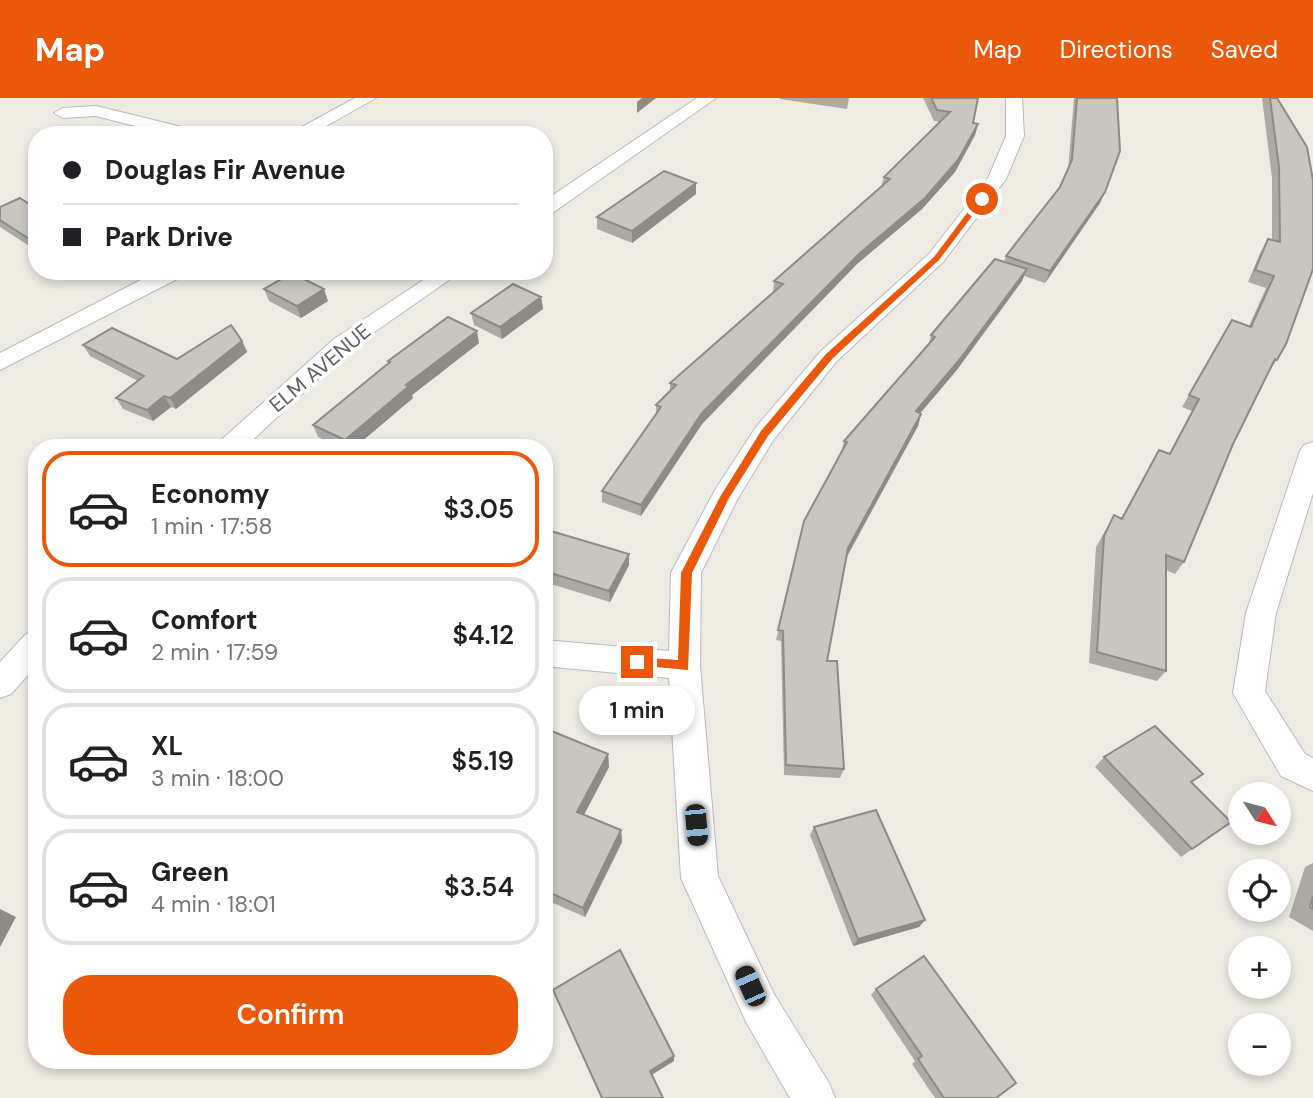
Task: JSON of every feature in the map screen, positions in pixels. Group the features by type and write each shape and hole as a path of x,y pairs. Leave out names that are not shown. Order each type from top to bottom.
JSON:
{"street":[{"path":"314,126 368,98"},
{"path":"553,204 708,98"},
{"path":"814,1098 760,1008 700,878 684,666 686,573 725,497 765,433 830,356 936,258 997,179 1015,136 1014,98"},
{"path":"63,113 96,111 156,126"},
{"path":"0,363 157,280"},
{"name":"ELM AVENUE","path":"238,439 342,344 438,280"},
{"path":"1313,451 1261,613 1249,693 1293,765 1313,775"},
{"path":"0,684 28,653"},
{"path":"553,654 684,666"}],"building":[{"path":"931,98 978,98 973,123 978,124 958,160 925,198 860,253 702,413 641,505 602,491 661,407 656,405 676,385 670,383 783,284 774,281 890,179 884,177 950,112 937,110"},
{"path":"1077,98 1117,98 1120,151 1105,192 1050,271 1006,256 1060,187 1072,160"},
{"path":"1270,98 1277,98 1307,147 1313,180 1313,269 1286,344 1277,360 1275,359 1233,444 1184,562 1166,555 1166,671 1097,652 1104,536 1114,515 1122,519 1159,450 1170,454 1199,399 1189,395 1232,320 1251,327 1274,276 1255,270 1268,239 1280,242 1279,167"},
{"path":"664,171 696,183 632,231 597,217"},
{"path":"20,198 28,203 28,238 0,220 0,207"},
{"path":"995,259 1027,269 960,359 916,411 921,414 848,548 827,661 837,661 844,769 786,765 783,631 778,630 804,521 847,442 844,441 935,337 931,335"},
{"path":"280,280 306,280 324,289 297,306 264,289"},
{"path":"513,284 541,297 500,327 471,313"},
{"path":"448,317 477,331 406,385 409,386 346,439 313,425 390,362 388,361"},
{"path":"231,325 242,341 170,398 164,396 147,410 116,398 144,376 83,345 112,328 177,359"},
{"path":"553,532 629,554 609,591 553,574"},
{"path":"1155,726 1203,774 1191,782 1228,819 1228,824 1192,849 1104,757"},
{"path":"553,732 608,754 577,812 621,830 583,908 553,894"},
{"path":"876,810 925,920 858,939 814,827"},
{"path":"620,950 674,1056 650,1071 663,1098 602,1098 553,990"},
{"path":"924,956 1016,1083 996,1098 944,1098 918,1059 922,1056 876,989"}],"route":[{"path":"637,662 684,666 686,573 725,497 765,433 830,356 936,258 982,199"}]}
